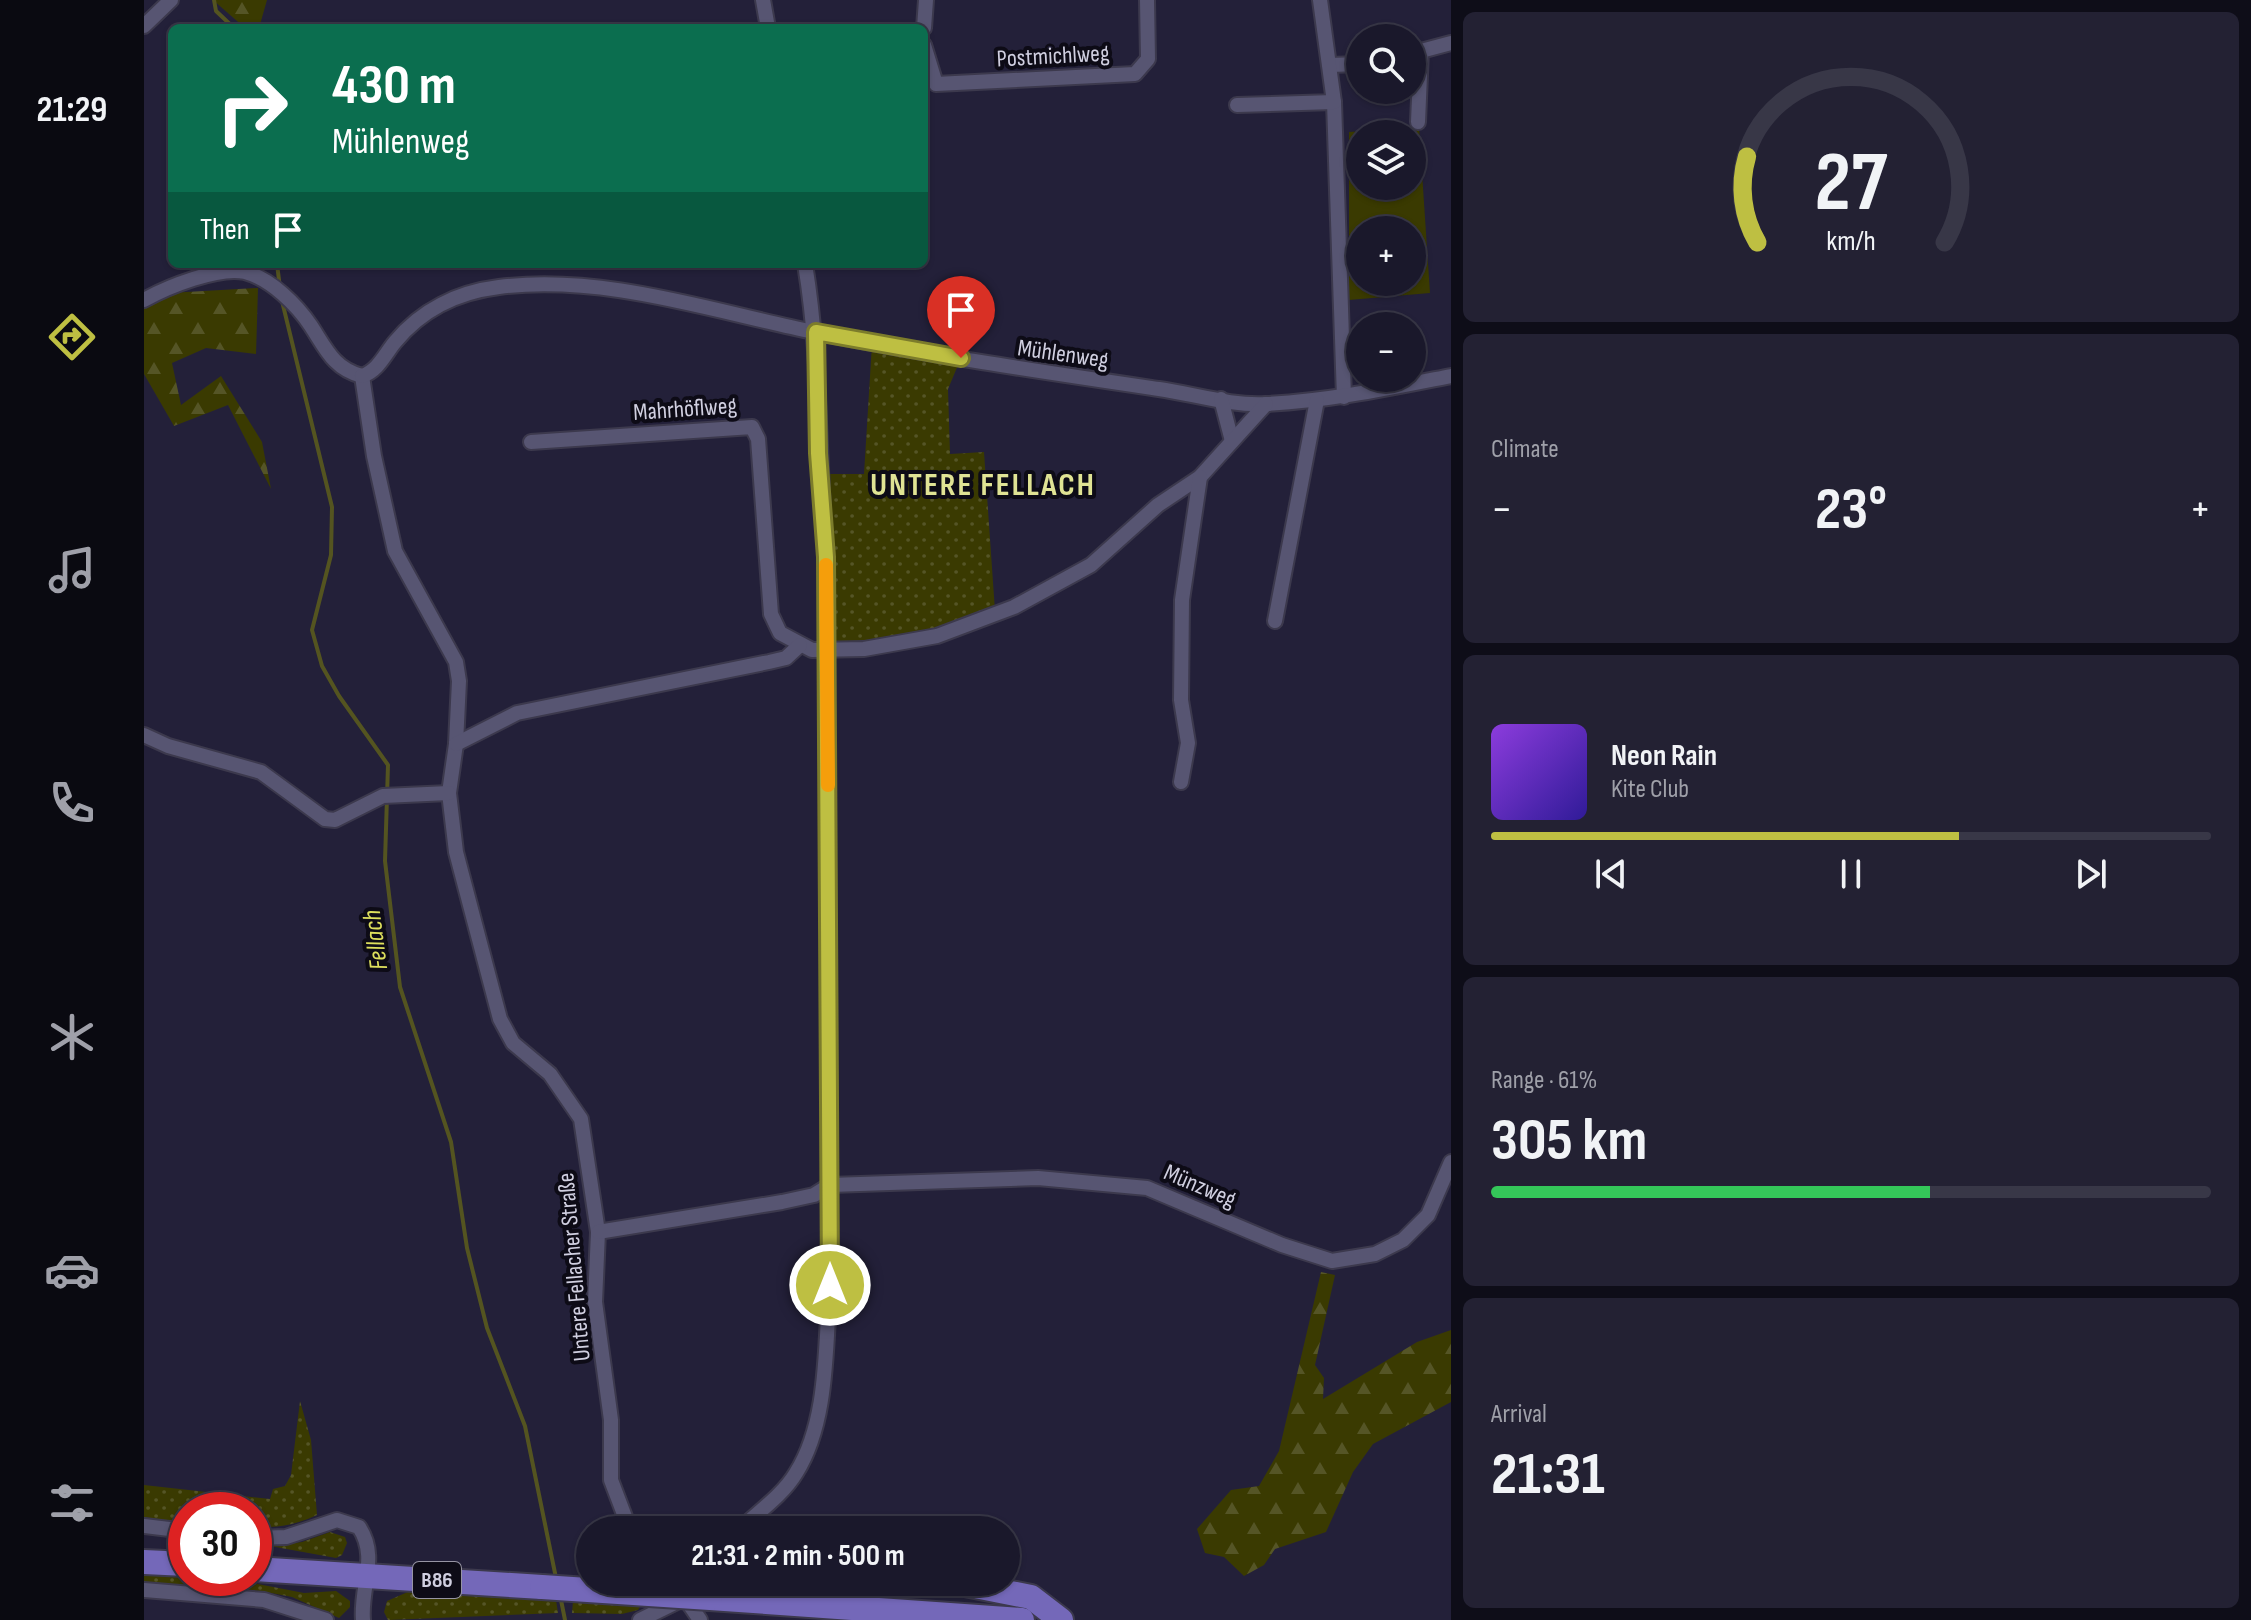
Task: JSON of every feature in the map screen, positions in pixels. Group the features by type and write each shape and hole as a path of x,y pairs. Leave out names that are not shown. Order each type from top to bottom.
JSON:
{"main road":[{"path":"144,1562 168,1563"},
{"name":"B86","path":"272,1570 1022,1620"},
{"path":"1020,1595 1031,1597 1061,1620"}],"street":[{"path":"144,26 171,0"},
{"path":"763,0 767,24"},
{"path":"924,24 926,0"},
{"name":"Postmichlweg","path":"928,58 936,84 1135,74 1148,59 1147,0"},
{"path":"1320,0 1334,102 1344,397"},
{"path":"1426,50 1451,43"},
{"path":"1330,65 1346,64"},
{"path":"1237,105 1334,102"},
{"path":"753,1516 794,1476 809,1443 819,1403 830,1285 827,650 816,332 806,268"},
{"path":"144,300 187,281 228,272 244,272 270,285 291,302 339,366 362,376"},
{"name":"Mühlenweg","path":"362,376 376,368 397,339 431,308 462,295 499,287 550,285 666,298 816,332 994,366 1266,404 1344,397 1451,376"},
{"name":"Untere Fellacher Straße","path":"362,376 374,456 395,551 456,662 459,681 456,744 449,793 465,891 500,1019 513,1043 550,1074 581,1119 598,1232 595,1302 611,1420 609,1462 624,1516"},
{"path":"1221,399 1232,441"},
{"path":"1275,621 1317,400"},
{"path":"456,744 517,713 786,658 800,645 812,650 864,649 937,636 1014,607 1091,565 1158,505 1200,477 1266,404"},
{"name":"Mahrhöflweg","path":"531,442 752,427 758,439 771,614 780,633 800,645"},
{"path":"1181,782 1188,743 1181,700 1182,600 1200,477"},
{"path":"144,735 168,746 261,772 325,819 335,820 390,795 449,793"},
{"name":"Münzweg","path":"598,1232 803,1198 830,1185 1038,1178 1147,1188 1282,1245 1332,1261 1375,1254 1403,1240 1428,1215 1451,1162"},
{"path":"272,1537 286,1537 337,1520 359,1527 368,1542 363,1620"},
{"path":"144,1526 168,1529"},
{"path":"144,1590 264,1600 326,1620"},
{"path":"655,1596 660,1613"},
{"path":"685,1598 702,1600"},
{"path":"640,1620 660,1613 685,1598 702,1600"}],"green space":[{"path":"213,0 267,0 260,24 240,24"},
{"path":"1349,200 1424,200 1425,216 1349,216"},
{"path":"1426,233 1430,293 1426,293"},
{"path":"258,288 256,354 206,348 172,363 181,405 221,376 262,442 271,489 228,405 174,426 144,374 144,307 169,293"},
{"path":"1349,296 1395,296 1349,300"},
{"path":"872,344 961,358 948,389 950,454 984,452 995,611 914,635 831,645 824,474 864,474"},
{"path":"1321,1272 1335,1275 1315,1365 1324,1378 1323,1399 1417,1342 1451,1330 1451,1402 1373,1444 1353,1472 1326,1532 1275,1549 1264,1565 1244,1576 1224,1557 1205,1553 1197,1529 1231,1490 1259,1486 1279,1451"},
{"path":"300,1401 311,1440 317,1515 272,1526 273,1489 285,1486 291,1475"},
{"path":"144,1485 207,1492 168,1492 168,1520 144,1517"},
{"path":"330,1532 345,1537 347,1543 342,1555 336,1558 272,1546 302,1542"},
{"path":"144,1572 168,1574 168,1584 144,1582"},
{"path":"272,1587 304,1593 336,1591 350,1601 350,1607 339,1618 292,1597 272,1593"},
{"path":"410,1591 556,1600 558,1613 388,1620 384,1612 387,1601"},
{"path":"573,1601 641,1605 638,1610 622,1614 572,1613"}],"waterway":[{"name":"Fellach","path":"214,0 216,11 230,24"},
{"name":"Fellach","path":"278,268 280,288"},
{"name":"Fellach","path":"282,301 332,507 331,555 312,630 322,666 339,696 388,765 385,861 400,987 451,1142 467,1248 487,1328 525,1426 556,1578"},
{"name":"Fellach","path":"560,1595 565,1620"}],"slow traffic":[{"path":"826,565 828,785"}],"district":[{"name":"UNTERE FELLACH","path":"983,485"}],"route":[{"path":"830,1285 826,557 818,453 816,332 961,358"}]}
